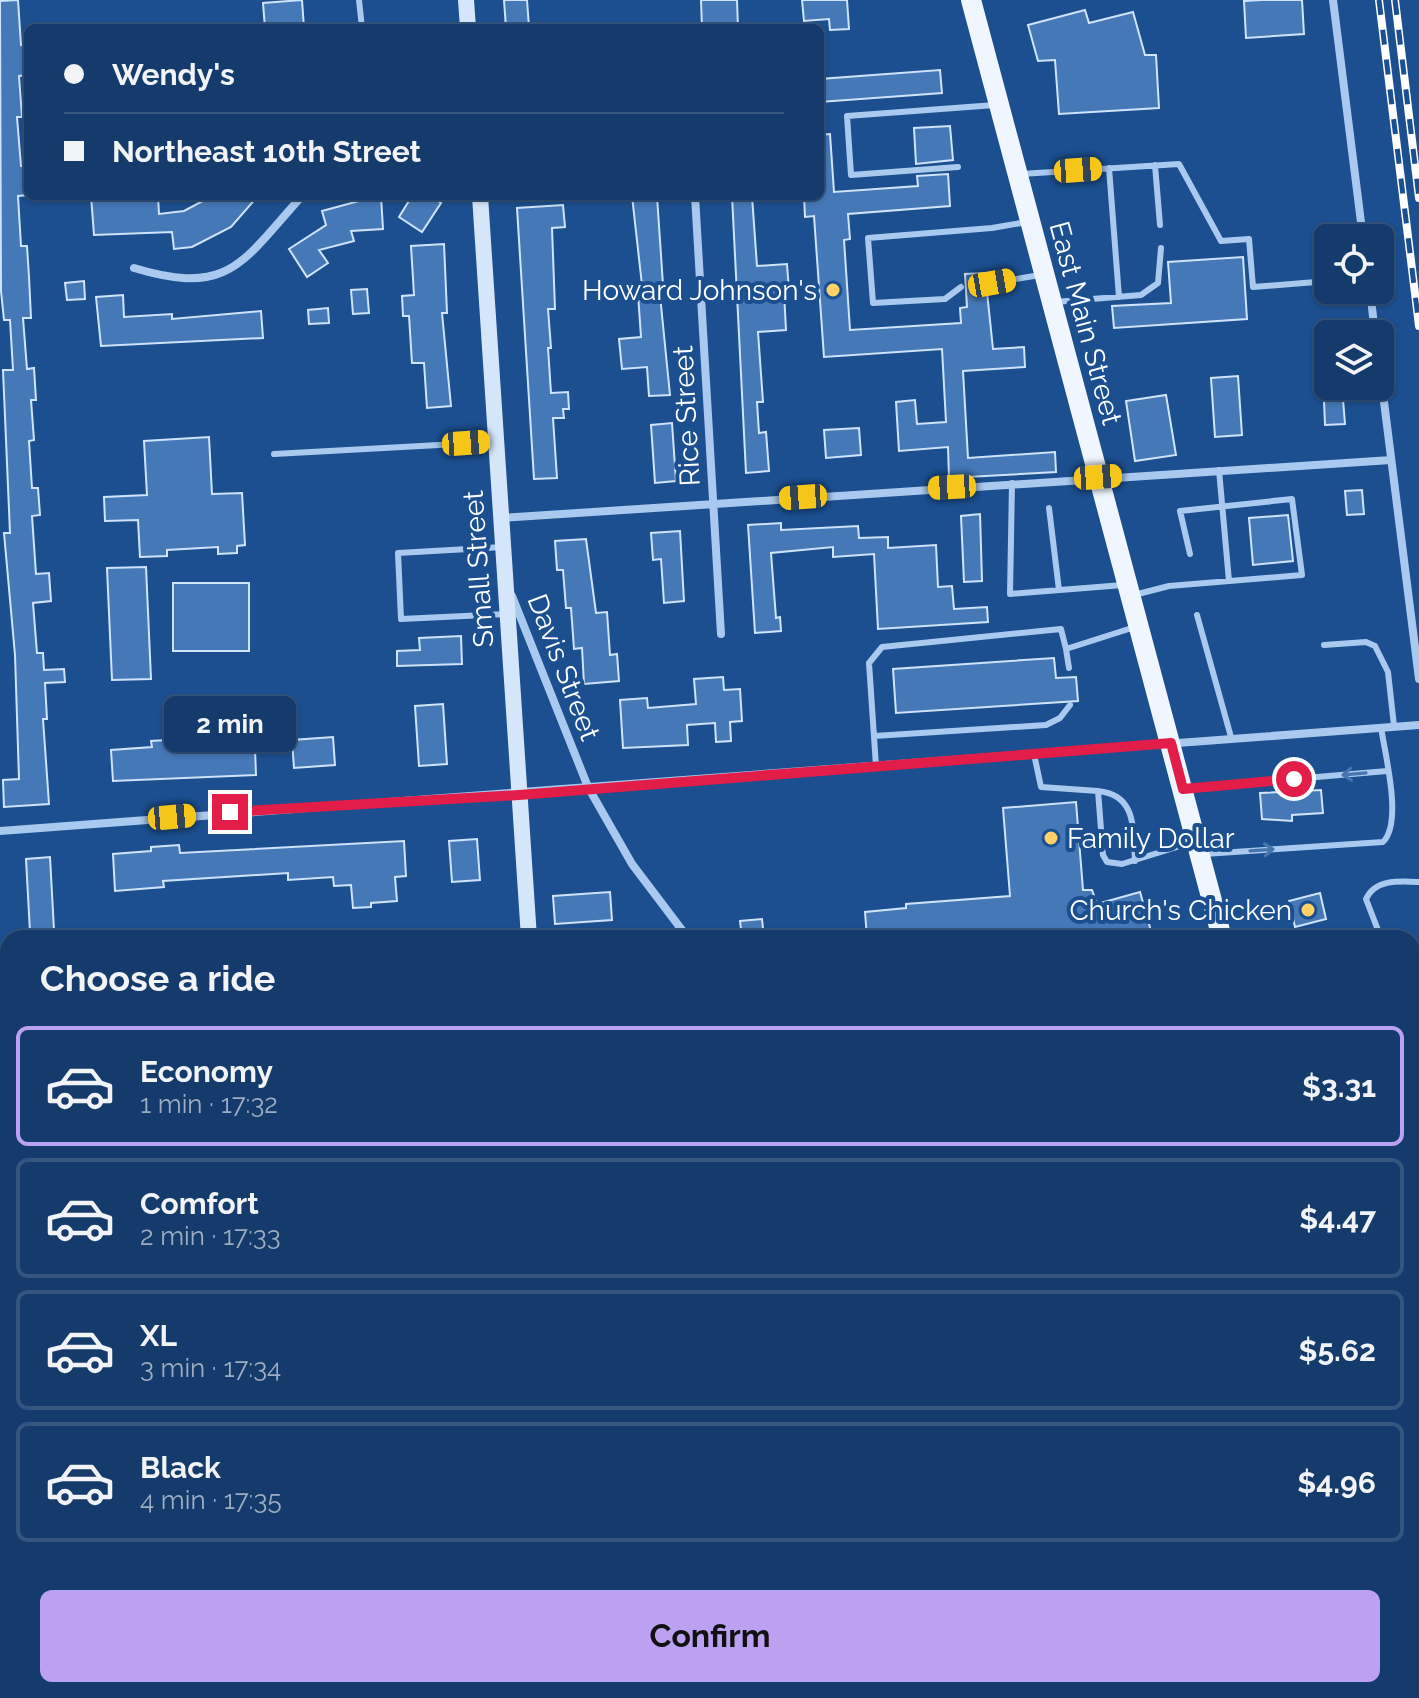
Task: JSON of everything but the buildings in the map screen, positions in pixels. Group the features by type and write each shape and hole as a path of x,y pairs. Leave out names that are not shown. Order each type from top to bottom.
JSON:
{"main road":[{"name":"East Main Street","path":"971,0 1220,930"}],"street":[{"path":"466,0 468,24"},
{"path":"1333,0 1361,224"},
{"path":"134,268 167,278 197,280 228,273 298,200"},
{"name":"Small Street","path":"480,200 528,930"},
{"name":"Rice Street","path":"695,200 721,634"},
{"path":"1384,400 1419,679"},
{"path":"501,518 1391,460"},
{"name":"Davis Street","path":"504,572 539,669 588,787 632,864 682,930"},
{"path":"0,831 230,812 519,795 588,787 1419,725"}],"lane":[{"path":"359,0 362,24"},
{"path":"958,167 851,175 847,116 999,104"},
{"path":"1017,174 1179,164 1221,241 1249,239 1253,287 1314,282"},
{"path":"1155,165 1160,225"},
{"path":"1109,168 1119,297"},
{"path":"961,287 945,299 873,303 868,238 992,228 1030,221"},
{"path":"1052,303 1141,295 1158,283 1161,248"},
{"path":"992,283 1044,274"},
{"path":"274,454 496,441"},
{"path":"1219,470 1229,581"},
{"path":"1012,483 1010,594 1129,590 1302,575 1292,499 1180,511 1190,554"},
{"path":"1049,508 1059,590"},
{"path":"503,547 398,553 401,619 507,614"},
{"path":"1197,615 1231,737"},
{"path":"1066,649 1139,626"},
{"path":"876,766 869,663 882,647 1061,629 1069,668"},
{"path":"1324,645 1366,642 1375,646 1388,672 1394,726"},
{"path":"874,736 1046,725 1060,718 1070,705"},
{"path":"1098,791 1105,858 1116,864 1199,847 1383,842 1390,835 1393,815 1381,727"},
{"path":"1034,754 1041,787 1098,791 1121,797 1131,812 1135,861"},
{"path":"1183,789 1387,771"},
{"path":"1378,930 1366,899 1371,888 1378,884 1419,882"}],"railway":[{"path":"1379,0 1419,326"},
{"path":"1395,0 1419,198"}],"place":[{"name":"Howard Johnson's","path":"833,290"},
{"name":"Family Dollar","path":"1051,838"},
{"name":"Church's Chicken","path":"1308,910"}],"route":[{"path":"230,812 519,795 588,787 1171,743 1183,789 1294,779"}]}
